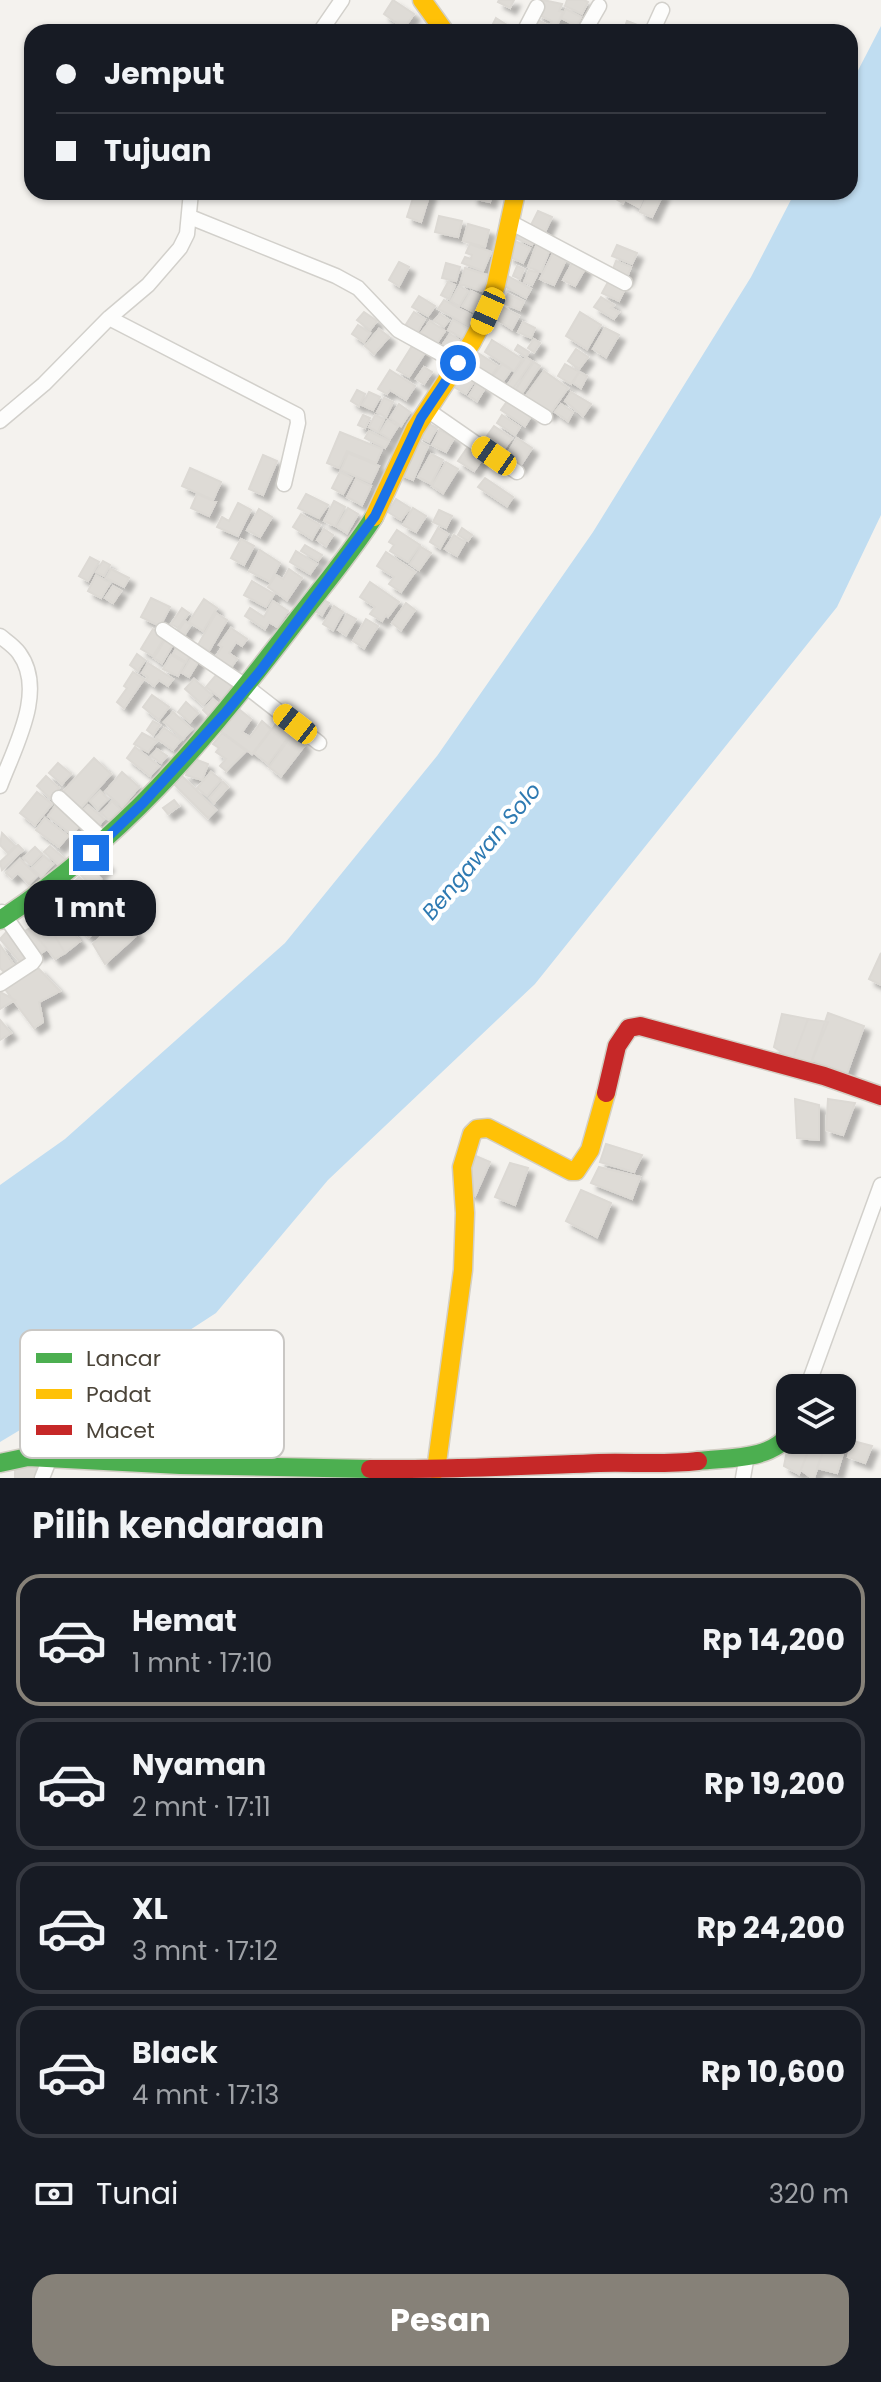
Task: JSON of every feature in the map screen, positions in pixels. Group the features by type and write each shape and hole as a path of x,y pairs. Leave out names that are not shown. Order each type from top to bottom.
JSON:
{"street":[{"path":"326,24 342,0"},
{"path":"422,0 439,24"},
{"path":"589,24 599,6"},
{"path":"528,24 537,7"},
{"path":"656,24 662,10"},
{"path":"0,421 44,384 109,318 148,285 180,248 187,234 191,200"},
{"path":"0,984 35,959 2,915 78,865 143,803 247,687 375,516 426,409 469,349 488,311 514,200"},
{"path":"190,217 336,276 358,288 398,330 545,417"},
{"path":"508,221 625,283"},
{"path":"109,318 297,415 298,423 284,484"},
{"path":"426,409 517,472"},
{"path":"163,630 247,687 319,743"},
{"path":"0,636 18,651 30,682 23,724 0,786"},
{"path":"59,798 104,840"},
{"path":"442,1473 463,1270 465,1213 462,1167 472,1134 477,1129 488,1128 571,1171 580,1169 594,1137 617,1045 625,1031 634,1026 645,1026 754,1055 881,1096"},
{"path":"812,1374 881,1185"},
{"path":"42,1478 50,1458 195,1466 442,1473 603,1471 776,1449"},
{"path":"743,1478 747,1455"},
{"path":"0,1463 23,1458"}],"water":[{"name":"Bengawan Solo","path":"881,26 881,515 837,607 535,984 328,1180 216,1313 190,1330 20,1330 20,1430 0,1442 0,1185 65,1139 285,943 437,756 593,532 751,277 791,200 858,200 858,71"}],"building":[{"path":"393,0 414,14 407,24 398,24 384,14"},
{"path":"499,0 514,0 510,8"},
{"path":"543,0 562,4 559,11 563,12 558,24 551,24 552,21 537,14"},
{"path":"567,0 588,2 582,14 565,6"},
{"path":"566,9 581,17 578,24 561,18"},
{"path":"534,18 546,24 531,24"},
{"path":"412,200 428,200 421,222 407,217"},
{"path":"626,200 642,200 639,207"},
{"path":"645,200 660,200 652,217 640,212"},
{"path":"538,211 552,217 544,234 530,227"},
{"path":"439,216 462,221 458,237 435,232"},
{"path":"468,224 489,230 485,247 463,241"},
{"path":"518,229 536,236 532,245 515,238"},
{"path":"515,241 530,248 523,263 508,256"},
{"path":"538,241 551,246 541,272 528,267"},
{"path":"470,244 491,252 483,271 462,263 465,257 471,259 472,255 466,253"},
{"path":"617,245 637,253 632,264 612,256"},
{"path":"553,253 566,260 554,285 540,279"},
{"path":"574,260 586,267 575,286 563,280"},
{"path":"616,261 631,267 626,280 611,274"},
{"path":"399,262 409,267 399,286 389,280"},
{"path":"446,263 460,267 456,281 442,278"},
{"path":"517,266 524,269 520,279 513,276"},
{"path":"465,268 487,275 482,291 460,284"},
{"path":"529,270 538,273 532,285 524,282"},
{"path":"508,276 531,289 526,298 503,285"},
{"path":"609,280 625,289 619,301 602,293"},
{"path":"448,282 455,285 449,299 441,295"},
{"path":"459,286 468,291 459,306 451,301"},
{"path":"471,291 482,297 474,312 462,306"},
{"path":"508,294 524,301 520,310 503,303"},
{"path":"419,296 435,306 428,316 412,307"},
{"path":"601,297 619,312 614,319 594,307"},
{"path":"444,300 476,318 471,327 438,309"},
{"path":"503,307 519,316 512,329 496,319"},
{"path":"364,312 377,321 370,330 357,320"},
{"path":"414,312 425,319 417,333 405,326"},
{"path":"580,312 601,325 587,349 566,336"},
{"path":"440,314 449,320 444,327 434,321"},
{"path":"453,320 469,329 464,339 448,330"},
{"path":"430,321 445,331 437,343 421,333"},
{"path":"523,322 535,328 531,338 518,332"},
{"path":"358,325 370,333 364,342 352,334"},
{"path":"605,328 619,335 606,357 593,349"},
{"path":"379,329 389,337 374,354 365,346"},
{"path":"450,334 459,340 450,353 441,347"},
{"path":"534,339 540,343 534,352 528,348"},
{"path":"492,340 522,359 514,371 485,352"},
{"path":"414,343 426,351 409,377 397,370"},
{"path":"518,345 529,352 526,357 515,350"},
{"path":"576,349 588,357 579,369 568,361"},
{"path":"475,351 498,366 489,379 466,365"},
{"path":"526,357 532,361 510,393 504,390"},
{"path":"534,362 540,366 522,393 516,389"},
{"path":"502,364 511,370 499,387 490,381"},
{"path":"565,364 579,372 571,384 558,376"},
{"path":"424,367 432,372 424,384 416,379"},
{"path":"390,370 415,386 406,400 390,390 387,394 378,389"},
{"path":"544,371 568,388 549,415 525,397"},
{"path":"579,372 587,376 581,388 573,383"},
{"path":"463,373 475,380 466,394 454,387"},
{"path":"477,383 485,388 477,401 469,396"},
{"path":"357,390 365,394 359,406 351,401"},
{"path":"369,392 380,397 373,410 362,405"},
{"path":"571,392 591,404 583,416 565,401"},
{"path":"384,398 393,402 386,417 377,412"},
{"path":"508,400 531,416 525,426 501,410"},
{"path":"399,404 410,412 401,426 390,418"},
{"path":"561,404 573,412 568,421 555,412"},
{"path":"363,415 370,418 365,428 358,425"},
{"path":"375,415 384,419 378,432 369,427"},
{"path":"502,415 520,427 515,435 497,423"},
{"path":"388,420 398,426 390,439 380,433"},
{"path":"425,422 437,428 429,442 417,435"},
{"path":"494,426 512,438 504,449 499,446 495,452 482,443"},
{"path":"440,430 454,438 446,452 432,445"},
{"path":"369,431 389,441 385,448 365,438"},
{"path":"340,432 382,449 376,463 347,451 339,468 327,463"},
{"path":"517,438 532,448 519,468 504,459"},
{"path":"417,440 428,446 413,480 397,473"},
{"path":"467,448 483,458 474,471 458,461"},
{"path":"348,453 379,466 371,483 341,470"},
{"path":"431,454 443,460 431,484 418,477"},
{"path":"263,455 277,461 263,495 249,489"},
{"path":"446,462 458,469 443,493 432,486"},
{"path":"190,468 221,482 213,500 182,486"},
{"path":"340,472 352,478 343,494 332,488"},
{"path":"485,478 513,497 507,506 478,487"},
{"path":"356,479 371,486 362,505 347,497"},
{"path":"197,494 216,502 209,516 191,508"},
{"path":"306,494 328,505 319,518 298,508"},
{"path":"396,499 410,508 401,520 388,512"},
{"path":"334,501 345,507 335,526 324,521"},
{"path":"238,503 251,510 238,536 217,527 222,517 229,521"},
{"path":"348,508 358,514 347,533 337,527"},
{"path":"413,508 426,516 416,532 403,525"},
{"path":"259,509 272,517 260,537 247,530"},
{"path":"439,510 452,516 446,528 433,522"},
{"path":"301,514 320,525 312,539 293,527"},
{"path":"438,528 448,534 440,548 430,542"},
{"path":"462,528 472,535 468,541 458,535"},
{"path":"324,529 333,535 326,546 317,540"},
{"path":"397,530 420,545 408,562 390,551 394,545 389,542"},
{"path":"454,535 465,542 457,556 445,549"},
{"path":"241,539 254,546 244,565 231,558"},
{"path":"305,545 322,555 318,561 301,551"},
{"path":"421,547 431,553 419,570 410,564"},
{"path":"260,550 280,563 270,582 249,571"},
{"path":"296,551 317,564 310,574 290,562"},
{"path":"386,552 415,572 401,592 389,584 394,577 377,566"},
{"path":"90,557 99,562 88,581 79,576"},
{"path":"103,561 110,565 104,576 96,572"},
{"path":"111,569 129,578 124,587 106,578"},
{"path":"289,569 302,578 287,600 268,587 276,575 283,579"},
{"path":"96,575 110,583 101,598 88,591"},
{"path":"252,581 274,594 266,607 244,595"},
{"path":"370,582 399,602 382,621 370,614 375,607 360,597"},
{"path":"113,586 121,591 113,603 105,598"},
{"path":"318,597 329,603 322,615 312,609"},
{"path":"151,598 170,607 160,626 141,617"},
{"path":"204,599 217,608 203,631 189,622"},
{"path":"273,601 288,611 277,627 269,622 265,629 245,616 250,608 264,617"},
{"path":"406,603 415,610 401,630 392,623"},
{"path":"334,606 343,612 333,630 323,624"},
{"path":"182,608 189,613 178,628 171,624"},
{"path":"216,613 227,620 209,651 198,645"},
{"path":"347,614 356,619 346,635 338,630"},
{"path":"366,619 378,626 364,648 353,641"},
{"path":"185,621 191,625 183,637 177,633"},
{"path":"231,628 247,639 242,646 236,642 229,653 237,659 230,669 214,659"},
{"path":"153,629 165,636 153,656 141,649"},
{"path":"167,637 175,641 162,663 154,658"},
{"path":"178,645 191,652 186,662 173,654"},
{"path":"194,653 201,657 189,677 182,673"},
{"path":"137,654 145,660 138,671 130,665"},
{"path":"171,655 185,663 178,676 163,669"},
{"path":"148,663 173,679 168,686 159,680 154,686 146,680 148,677 142,673"},
{"path":"133,672 144,679 124,708 117,702"},
{"path":"217,674 232,687 222,699 206,687"},
{"path":"194,679 212,695 203,705 185,689"},
{"path":"152,695 169,707 159,720 143,707"},
{"path":"213,699 222,707 211,718 203,710"},
{"path":"186,702 198,713 190,722 178,712"},
{"path":"240,710 251,719 242,732 250,737 262,721 271,729 252,754 221,731"},
{"path":"173,712 192,729 183,739 164,722"},
{"path":"153,721 160,725 153,735 147,730"},
{"path":"276,724 290,735 268,764 254,753"},
{"path":"164,728 181,740 173,750 156,738"},
{"path":"142,733 157,741 148,752 134,744"},
{"path":"222,733 246,751 226,771 220,766 226,759 216,752 219,748 213,744"},
{"path":"292,735 305,745 281,776 269,767"},
{"path":"135,747 159,766 150,776 127,758"},
{"path":"157,749 167,756 161,763 151,756"},
{"path":"94,758 111,774 78,811 60,795"},
{"path":"192,758 208,764 202,780 186,775"},
{"path":"58,763 71,774 62,784 49,773"},
{"path":"122,772 139,787 122,807 105,792"},
{"path":"211,772 221,780 207,796 197,788"},
{"path":"180,774 216,810 208,818 172,782"},
{"path":"46,776 59,788 50,798 37,786"},
{"path":"223,782 228,787 214,803 209,798"},
{"path":"100,791 108,799 98,809 90,801"},
{"path":"37,792 52,804 35,825 20,813"},
{"path":"174,800 179,806 168,814 163,808"},
{"path":"112,801 120,809 109,820 101,813"},
{"path":"57,804 81,823 72,835 48,816"},
{"path":"88,805 104,819 96,829 79,814"},
{"path":"45,818 68,836 59,847 36,830"},
{"path":"2,833 15,846 8,853 0,845"},
{"path":"18,845 23,850 2,870 0,862"},
{"path":"50,846 66,860 60,866 44,852"},
{"path":"35,847 42,854 31,865 23,858"},
{"path":"44,856 53,864 41,877 32,868"},
{"path":"99,856 108,865 99,874 90,865"},
{"path":"20,859 37,876 29,884 18,873 12,878 6,873"},
{"path":"84,862 101,879 93,887 76,870"},
{"path":"79,877 108,906 99,915 105,921 89,937 73,921 87,908 68,888"},
{"path":"119,883 132,901 116,915 101,899"},
{"path":"57,914 80,941 65,953 45,919"},
{"path":"121,918 138,934 105,964 93,944"},
{"path":"45,919 65,953 55,959 30,928"},
{"path":"30,928 47,949 38,955 23,932"},
{"path":"8,930 28,959 19,961 0,939"},
{"path":"0,945 16,968 6,974 0,968"},
{"path":"881,953 881,985 869,979"},
{"path":"38,968 60,991 39,1002 43,1022 34,1028 5,989"},
{"path":"0,992 15,1000 0,1009"},
{"path":"828,1013 864,1026 847,1073 812,1060"},
{"path":"782,1014 808,1019 793,1059 774,1047"},
{"path":"808,1019 828,1022 810,1066 793,1059"},
{"path":"0,1020 11,1033 0,1040"},
{"path":"795,1099 819,1105 819,1140 797,1138"},
{"path":"828,1099 855,1103 843,1135 826,1130"},
{"path":"606,1144 642,1155 634,1172 600,1162"},
{"path":"471,1154 490,1162 475,1196 462,1190"},
{"path":"510,1163 528,1168 515,1205 495,1197"},
{"path":"599,1167 640,1177 632,1199 591,1183"},
{"path":"581,1190 611,1203 597,1237 566,1221"},
{"path":"856,1442 872,1446 865,1463 848,1457 849,1454 856,1454"},
{"path":"786,1454 807,1454 799,1474 784,1466"},
{"path":"807,1454 822,1454 814,1478 801,1470"},
{"path":"822,1454 843,1454 837,1473 817,1468"},
{"path":"36,1467 37,1478 15,1478 15,1468"}],"traffic: fast":[{"path":"0,920 84,857 158,788 225,712 374,517"},
{"path":"698,1461 748,1456 776,1446"},
{"path":"0,1463 23,1458"},
{"path":"47,1458 180,1465 370,1469"}],"traffic: slow":[{"path":"422,0 439,24"},
{"path":"374,517 415,429 486,315 496,285 514,200"},
{"path":"436,1470 463,1270 465,1213 462,1167 472,1134 477,1129 488,1128 576,1171 590,1150 606,1093"}],"traffic: jam":[{"path":"606,1093 617,1046 629,1028 640,1026 824,1076 881,1096"},
{"path":"370,1469 698,1461"}],"route":[{"path":"91,853 143,803 261,670 375,516 421,418 458,363"}]}
